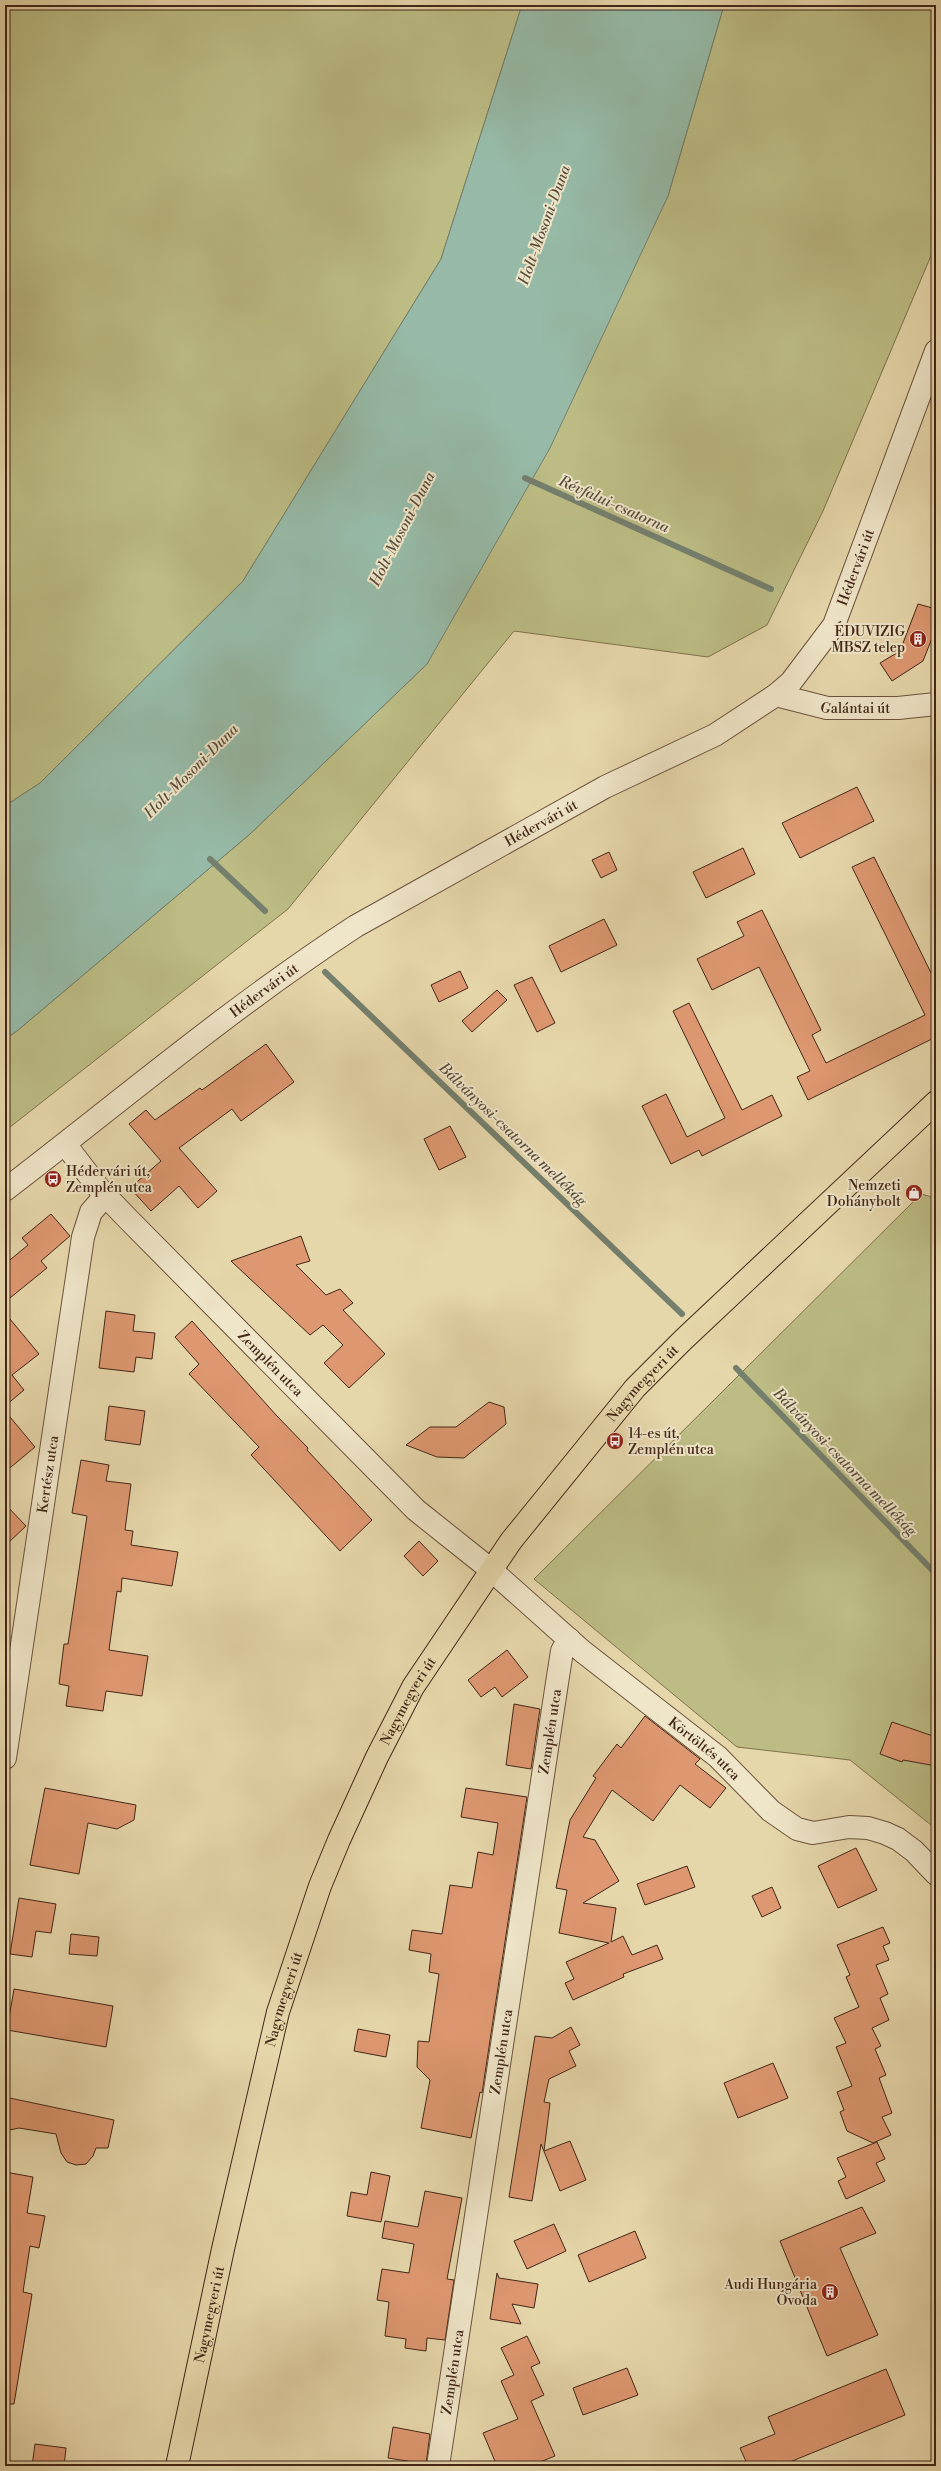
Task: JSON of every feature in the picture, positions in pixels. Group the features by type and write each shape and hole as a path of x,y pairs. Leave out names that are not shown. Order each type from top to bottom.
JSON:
{"main road":[{"name":"Nagymegyeri út","path":"177,2466 223,2249 278,2012 318,1893 342,1833 394,1721 430,1658 490,1569 635,1388 683,1340 936,1102"}],"street":[{"name":"Hédervári út","path":"5,1190 267,985 356,926 605,787 715,735 776,695 791,682 834,625 936,351"},
{"name":"Galántai út","path":"776,695 827,708 898,708 936,704"},
{"name":"Zemplén utca","path":"65,1144 105,1196 416,1510 490,1569"},
{"name":"Kertész utca","path":"5,1758 83,1237 91,1212 105,1196"},
{"name":"Körtöltés utca","path":"490,1569 570,1639 712,1752 759,1800 784,1821 797,1828 813,1833 849,1827 868,1828 885,1833 898,1839 914,1851 936,1874"},
{"path":"5,1641 24,1627"},
{"name":"Zemplén utca","path":"438,2466 557,1683 562,1652 570,1639"}],"green space":[{"path":"5,5 522,5 441,259 243,581 40,783 5,806"},
{"path":"724,5 936,5 936,244 823,511 767,625 708,657 514,631 288,909 5,1131 5,1039 17,1031 250,834 427,664 668,196"},
{"path":"921,1194 936,1198 936,1829 850,1760 737,1747 534,1579"}],"water":[{"name":"Holt-Mosoni-Duna","path":"522,5 724,5 668,196 550,448 427,664 250,834 17,1031 5,1039 5,806 40,783 243,581 441,259"}],"building":[{"name":"ÉDUVIZIG MBSZ telep","path":"918,604 936,609 936,628 923,661 892,681 880,663 900,651"},
{"path":"857,787 874,821 800,858 782,823"},
{"path":"743,848 755,874 706,898 693,872"},
{"path":"609,852 617,870 601,878 592,860"},
{"path":"874,857 936,983 936,1037 808,1100 797,1077 810,1071 759,967 712,990 697,959 744,936 737,922 762,910 821,1030 812,1035 826,1063 925,1015 852,867"},
{"path":"604,919 617,945 561,972 549,946"},
{"path":"460,971 468,988 439,1002 431,985"},
{"path":"532,977 555,1023 537,1032 514,985"},
{"path":"497,990 507,1000 472,1032 462,1021"},
{"path":"689,1003 742,1110 772,1095 782,1116 702,1156 699,1150 671,1164 642,1106 666,1094 687,1137 725,1118 673,1011"},
{"path":"266,1044 294,1082 241,1121 232,1109 179,1148 217,1191 198,1208 179,1186 151,1211 130,1188 161,1161 129,1124 146,1110 155,1120 200,1088 202,1090"},
{"path":"450,1126 466,1157 439,1170 424,1139"},
{"path":"51,1214 70,1236 41,1261 47,1268 5,1302 5,1264 28,1245 22,1238"},
{"path":"301,1236 310,1261 296,1265 326,1295 340,1289 353,1303 343,1310 385,1354 349,1388 324,1363 343,1345 323,1325 310,1335 231,1261"},
{"path":"106,1311 135,1315 133,1331 155,1333 152,1359 136,1357 134,1372 99,1368"},
{"path":"5,1313 39,1354 12,1375 24,1390 5,1406"},
{"path":"192,1321 276,1415 308,1448 307,1450 372,1520 340,1551 251,1455 259,1447 189,1374 199,1364 175,1337"},
{"path":"489,1402 504,1407 506,1424 464,1458 437,1457 406,1445 430,1427 456,1427"},
{"path":"109,1406 145,1411 140,1445 105,1440"},
{"path":"5,1411 35,1447 5,1472"},
{"path":"81,1460 109,1465 106,1481 131,1484 125,1530 133,1531 131,1545 178,1552 172,1586 122,1578 121,1592 117,1591 109,1650 148,1656 142,1696 106,1691 103,1711 66,1706 69,1686 59,1684 64,1644 68,1644 87,1516 72,1513"},
{"path":"5,1504 26,1526 5,1546"},
{"path":"419,1541 438,1561 423,1576 404,1556"},
{"path":"507,1650 528,1677 502,1697 495,1687 481,1697 468,1680"},
{"path":"514,1704 540,1709 531,1769 506,1765"},
{"path":"645,1716 700,1759 695,1764 726,1788 710,1808 680,1785 653,1821 612,1790 583,1837 595,1840 619,1881 583,1903 616,1908 611,1942 623,1936 632,1955 657,1945 663,1959 623,1974 624,1977 573,2000 565,1983 574,1979 566,1962 609,1943 559,1933 567,1890 556,1888 570,1820 596,1778 593,1776 617,1744 621,1748"},
{"path":"892,1722 936,1737 936,1766 903,1760 902,1762 880,1754"},
{"path":"45,1788 136,1805 134,1820 117,1829 88,1823 79,1874 30,1865"},
{"path":"466,1788 527,1797 482,2093 480,2092 471,2138 421,2128 430,2080 417,2067 418,2041 429,2042 439,1974 429,1972 431,1954 409,1950 412,1930 442,1934 450,1885 472,1888 478,1852 493,1855 498,1823 461,1817"},
{"path":"856,1848 877,1890 838,1908 818,1866"},
{"path":"687,1866 695,1887 645,1905 637,1884"},
{"path":"772,1887 781,1908 762,1917 752,1896"},
{"path":"19,1898 56,1904 51,1933 36,1931 32,1957 10,1954"},
{"path":"883,1927 890,1943 883,1946 889,1960 876,1965 888,1994 880,1998 889,2020 872,2028 881,2046 875,2049 886,2075 879,2078 892,2113 882,2117 891,2135 873,2143 847,2131 840,2112 844,2110 837,2092 852,2086 836,2047 846,2043 834,2018 859,2007 846,1977 850,1975 837,1945"},
{"path":"71,1934 99,1937 97,1956 69,1954"},
{"path":"14,1989 113,2006 106,2047 7,2030"},
{"path":"571,2027 580,2045 569,2051 576,2066 549,2079 544,2102 550,2103 544,2151 570,2141 586,2180 560,2191 541,2144 532,2201 509,2197 535,2036 552,2038"},
{"path":"358,2029 390,2035 386,2057 354,2051"},
{"path":"773,2063 788,2098 738,2118 724,2083"},
{"path":"5,2097 114,2120 108,2148 96,2148 93,2156 86,2164 76,2165 67,2162 61,2153 56,2134 19,2128 5,2131"},
{"path":"877,2142 885,2159 876,2163 885,2181 846,2199 838,2181 846,2177 837,2158"},
{"path":"5,2172 33,2177 27,2213 45,2216 39,2248 30,2246 23,2292 32,2294 14,2404 5,2404"},
{"path":"371,2172 390,2176 381,2222 347,2216 351,2192 367,2195"},
{"path":"425,2191 462,2198 447,2279 454,2280 445,2340 427,2338 426,2351 405,2348 406,2339 385,2336 389,2302 377,2300 382,2269 409,2273 414,2244 382,2238 385,2221 418,2227"},
{"name":"Audi Hungária Óvoda","path":"862,2207 876,2233 840,2248 878,2335 827,2356 780,2241"},
{"path":"554,2224 566,2251 527,2269 514,2241"},
{"path":"635,2231 646,2258 589,2282 578,2255"},
{"path":"497,2273 499,2278 538,2284 534,2308 512,2304 521,2324 490,2319"},
{"path":"527,2336 540,2363 531,2367 544,2395 531,2401 555,2456 530,2466 497,2466 483,2433 518,2419 501,2381 514,2375 501,2348"},
{"path":"627,2368 638,2395 583,2415 573,2388"},
{"path":"886,2369 905,2415 780,2466 748,2466 740,2448 775,2434 768,2417"},
{"path":"393,2427 430,2434 426,2464 388,2458"},
{"path":"35,2444 66,2448 64,2466 32,2466"}],"waterway":[{"name":"Révfalui-csatorna","path":"525,478 771,589"},
{"name":"Bálványosi-csatorna mellékág","path":"210,859 265,911"},
{"name":"Bálványosi-csatorna mellékág","path":"325,972 682,1314"},
{"name":"Bálványosi-csatorna mellékág","path":"736,1368 936,1574"}],"place":[{"name":"ÉDUVIZIG MBSZ telep","path":"918,639"},
{"name":"Hédervári út, Zemplén utca","path":"53,1179"},
{"name":"Nemzeti Dohánybolt","path":"914,1193"},
{"name":"14-es út, Zemplén utca","path":"615,1441"},
{"name":"Audi Hungária Óvoda","path":"830,2292"}]}
